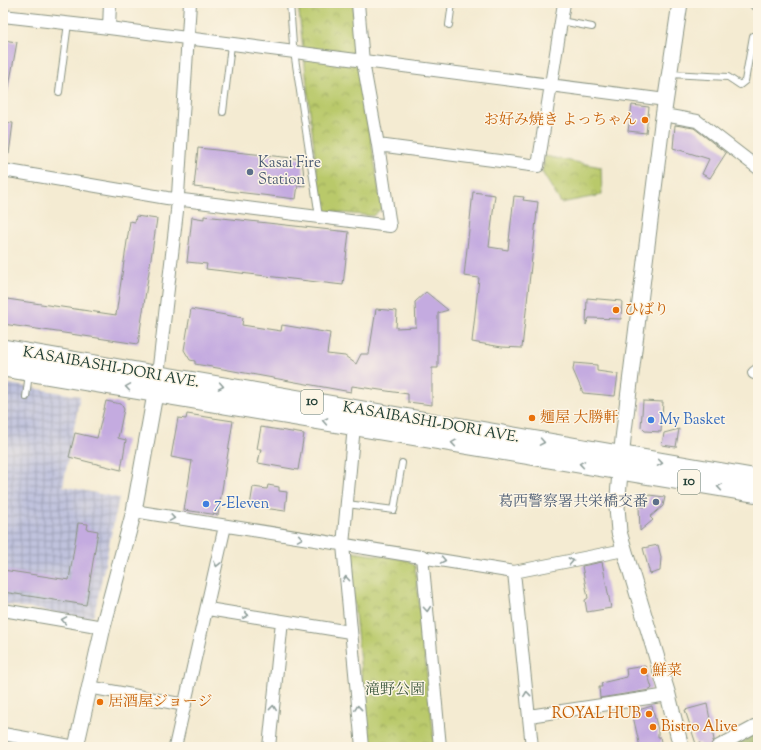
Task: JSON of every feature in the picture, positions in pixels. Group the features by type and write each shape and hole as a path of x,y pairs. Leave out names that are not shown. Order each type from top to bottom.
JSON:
{"main road":[{"name":"KASAIBASHI-DORI AVE.","path":"3,349 354,426 621,464"},
{"name":"KASAIBASHI-DORI AVE.","path":"3,367 156,383 621,464"},
{"name":"10","path":"621,464 757,481"}],"street":[{"path":"109,28 110,3"},
{"path":"3,734 76,747 103,627 134,511 156,383 178,199 190,3"},
{"path":"3,170 178,199 390,226 378,144 363,62 358,3"},
{"path":"378,144 538,166 564,3"},
{"path":"680,3 664,115 621,464 617,519 624,550 668,695 681,747"},
{"path":"3,16 109,28 231,45 666,100"},
{"path":"664,115 697,121 758,168"},
{"path":"354,426 343,545 362,747"},
{"path":"134,511 343,545 422,556 514,572 624,550"},
{"path":"175,747 208,609 225,526"},
{"path":"422,556 440,747"},
{"path":"514,572 532,747"},
{"path":"208,609 350,632"},
{"path":"3,610 103,627"},
{"path":"269,747 282,621"},
{"path":"89,688 185,705"},
{"path":"530,716 668,695"},
{"path":"717,747 758,725"}],"lane":[{"path":"290,3 294,52 319,217"},
{"path":"450,25 452,3"},
{"path":"561,21 592,27"},
{"path":"59,92 68,23"},
{"path":"670,74 728,77 740,84 745,81 753,36"},
{"path":"223,112 231,45"},
{"path":"26,397 30,371"},
{"path":"347,504 394,510 402,463"}],"shaded area":[{"path":"3,383 80,396 63,486 119,498 94,615 87,618 3,604"}],"green space":[{"path":"298,3 353,3 358,58 382,208 373,216 321,211"},
{"path":"545,156 601,167 602,195 561,203 542,172"},
{"name":"滝野公園","path":"353,552 409,560 415,566 435,747 369,747 349,557"},
{"path":"758,727 758,746 721,747"}],"building":[{"path":"3,40 17,42 8,92 3,92"},
{"path":"632,105 649,107 646,133 628,131"},
{"path":"3,122 13,123 9,154 3,153"},
{"path":"675,125 694,128 726,153 710,178 702,174 709,159 673,148"},
{"name":"Kasai Fire Station","path":"198,148 302,159 305,186 298,185 296,199 194,187"},
{"path":"473,192 495,195 489,247 508,250 514,196 524,197 523,200 538,202 522,348 502,347 472,342 479,278 464,276"},
{"path":"136,216 157,219 138,344 3,324 7,299 116,315 130,221 135,222"},
{"path":"204,216 349,232 343,285 206,269 207,264 187,262 192,217 204,219"},
{"path":"426,292 448,310 438,313 438,368 432,368 432,405 408,402 408,394 352,386 351,392 195,364 195,361 190,360 184,350 191,309 243,318 242,325 281,331 282,325 330,333 327,354 345,356 356,364 361,354 369,354 376,309 397,311 396,328 416,327 415,302"},
{"path":"587,298 622,301 621,319 589,318 586,325"},
{"path":"574,363 597,365 597,371 618,374 615,396 583,393 573,370"},
{"path":"106,401 121,404 124,409 118,438 126,440 121,470 69,457 75,433 97,438"},
{"path":"643,401 663,402 661,432 645,431 641,427"},
{"path":"187,414 233,421 218,515 184,510 192,461 171,457 178,418 186,419"},
{"path":"261,427 304,434 298,470 258,463 261,449 257,449"},
{"path":"679,429 676,447 662,445 664,433"},
{"path":"268,485 279,487 279,491 287,492 285,511 250,506 253,487 267,489"},
{"path":"649,495 665,497 663,506 650,517 653,520 640,531 639,506 647,507"},
{"path":"78,523 88,524 87,529 98,531 86,605 3,592 3,570 69,580"},
{"path":"658,545 661,557 660,571 650,574 643,548"},
{"path":"602,562 611,608 587,612 585,600 588,598 582,566"},
{"path":"645,666 652,688 650,690 600,698 599,687 602,687 601,683 627,677 626,669"},
{"path":"707,704 714,740 710,747 701,747 700,743 696,744 685,710"},
{"path":"652,706 658,730 658,737 660,737 662,747 640,747 632,712"}],"place":[{"name":"お好み焼き よっちゃん","path":"645,120"},
{"name":"Kasai Fire Station","path":"250,172"},
{"name":"ひばり","path":"616,310"},
{"name":"麺屋 大勝軒","path":"532,418"},
{"name":"My Basket","path":"651,420"},
{"name":"葛西警察署共栄橋交番","path":"656,502"},
{"name":"7-Eleven","path":"206,504"},
{"name":"鮮菜","path":"644,671"},
{"name":"居酒屋ジョージ","path":"100,702"},
{"name":"ROYAL HUB","path":"649,714"},
{"name":"Bistro Alive","path":"653,727"}]}
